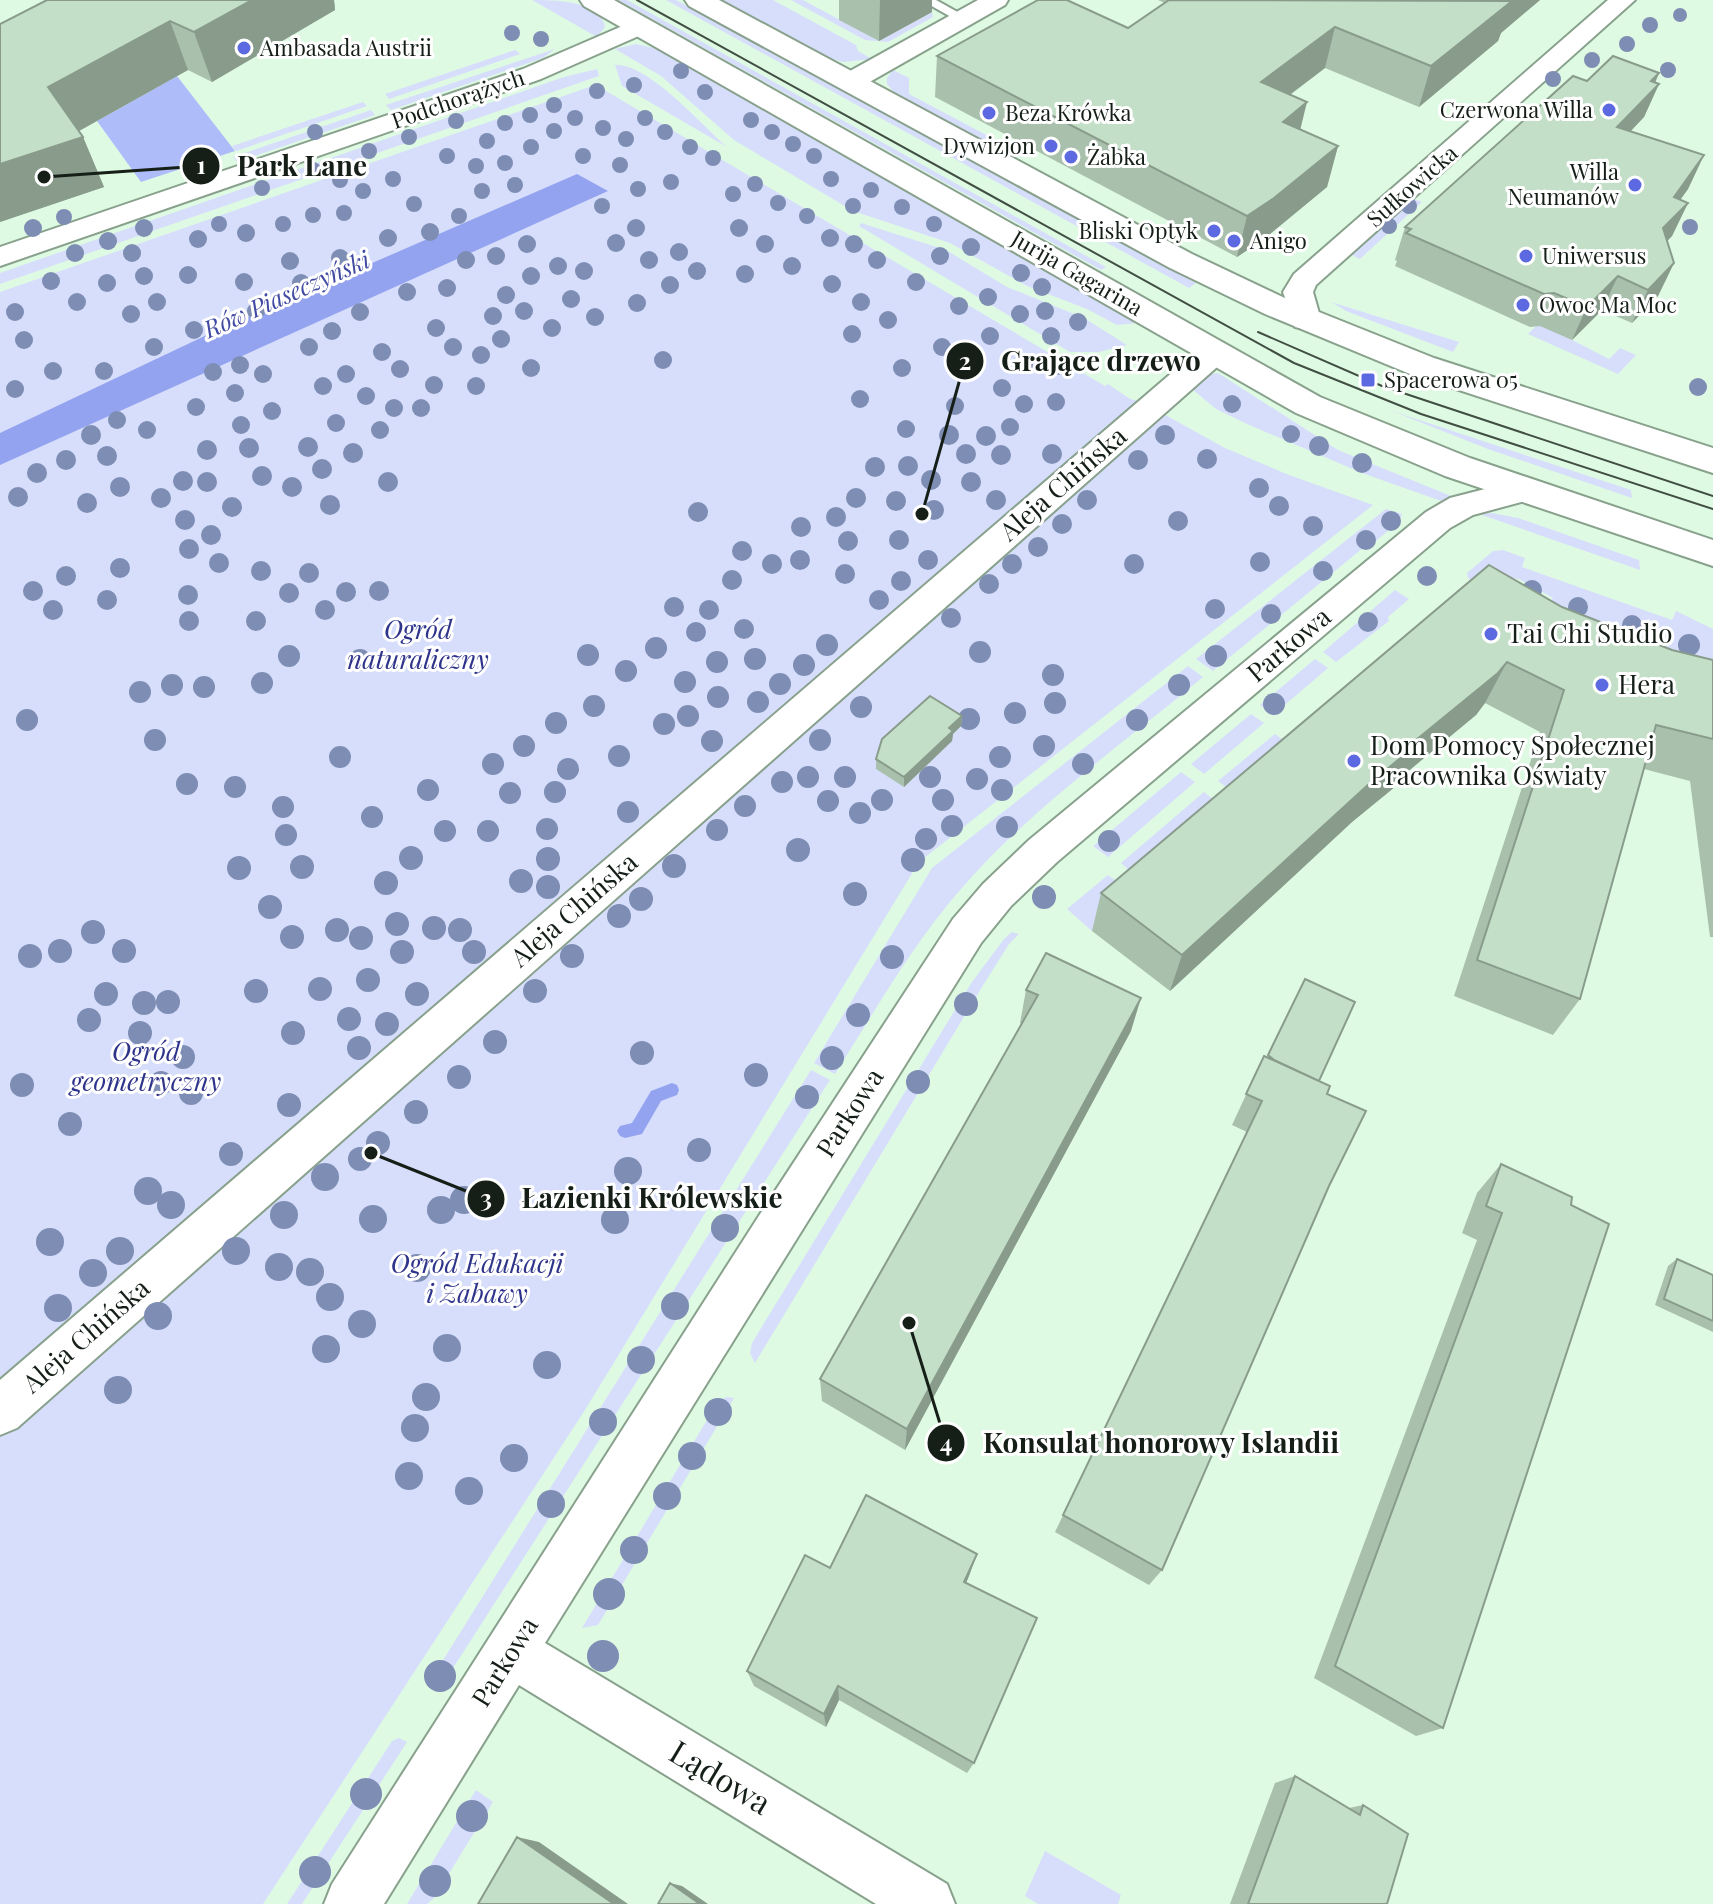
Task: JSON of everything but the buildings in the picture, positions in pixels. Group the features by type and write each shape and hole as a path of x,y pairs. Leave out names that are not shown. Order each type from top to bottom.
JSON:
{"main road":[{"name":"Jurija Gagarina","path":"594,0 1290,396 1350,424 1524,490 1713,553"},
{"path":"699,0 1181,261 1306,320 1433,370 1713,461"}],"street":[{"path":"850,82 996,0"},
{"name":"Sułkowicka","path":"1306,320 1298,292 1304,280 1623,0"},
{"name":"Podchorążych","path":"0,257 532,74 641,26"},
{"name":"Aleja Chińska","path":"0,1411 1214,353"},
{"name":"Parkowa","path":"352,1904 942,968 997,895 1057,839 1443,516 1462,506 1524,490"},
{"name":"Lądowa","path":"512,1652 927,1904"}],"lane":[{"path":"927,0 964,19"}],"green space":[{"path":"532,0 563,1 586,7 595,11 605,27 597,37"},
{"path":"618,0 627,0 1106,267 1101,270"},
{"path":"666,0 676,0 1196,283 1189,288"},
{"path":"720,0 773,0 856,45 858,51 872,59 843,62 827,57"},
{"path":"791,0 803,0 879,41 932,12 933,17 888,42 865,40"},
{"path":"636,44 662,50 1139,323 1117,325 1087,309 1027,286 950,243 853,211 734,140 661,76 615,49"},
{"path":"555,49 543,58 391,110 386,105"},
{"path":"515,50 520,54 389,99 385,94"},
{"path":"615,65 628,67 658,84 727,147 622,86"},
{"path":"597,69 599,76 0,284 0,273 564,77"},
{"path":"893,70 909,78 909,94 1024,155 1008,155 897,96 887,84"},
{"path":"592,86 601,88 1105,386 1108,384 1130,399 1142,402 1225,448 1373,505 919,862 585,1410 263,1904 0,1904 0,292"},
{"path":"363,102 367,106 236,151 232,146"},
{"path":"371,110 375,115 237,162 233,157"},
{"path":"1412,198 1422,202 1360,259 1352,255"},
{"path":"861,223 946,250 1007,287 1084,318 1127,345 1099,352 1070,352 859,226"},
{"path":"1331,302 1459,342 1453,352 1346,311"},
{"path":"1539,323 1609,359 1620,348 1636,355 1618,374 1528,334"},
{"path":"1218,373 1338,450 1451,496 1441,501 1362,473 1216,409 1192,389 1207,375"},
{"path":"1392,411 1631,490 1632,498 1488,449"},
{"path":"1386,509 1402,514 1399,522 1213,671 1196,659"},
{"path":"1479,514 1518,518 1639,560 1640,570"},
{"path":"1503,550 1525,558 1522,567 1672,620 1676,611 1713,629 1713,666 1698,673 1550,602 1553,598 1519,579 1510,578 1490,591 1468,578 1467,573 1493,551"},
{"path":"1395,590 1409,599 1388,617 1389,621 1336,662 1323,652"},
{"path":"1315,659 1328,668 1273,715 1260,705"},
{"path":"1188,666 1203,677 1046,805 961,889 910,956 835,1074 814,1063 932,868"},
{"path":"1251,714 1264,723 1204,774 1191,764"},
{"path":"1275,734 1299,751 1229,789 1218,781"},
{"path":"1181,772 1195,782 1108,857 1093,846"},
{"path":"1204,792 1230,812 1132,873 1121,863"},
{"path":"1108,875 1119,883 1128,900 1092,931 1067,909"},
{"path":"1012,932 1019,934 1009,944 982,987 755,1363 750,1353 752,1343 972,982"},
{"path":"811,1070 830,1080 439,1690 433,1684 435,1673"},
{"path":"726,1397 734,1398 598,1625 582,1628 716,1405"},
{"path":"399,1738 407,1742 302,1904 287,1904 392,1741"},
{"path":"476,1790 493,1802 434,1898 427,1904 407,1904"},
{"path":"1045,1851 1121,1895 1118,1904 1038,1904 1025,1896"}],"shaded area":[{"path":"177,76 235,151 141,182 97,121"},
{"path":"577,174 608,191 0,465 0,433 211,333"}],"waterway":[{"path":"625,1131 637,1129 656,1096 672,1090"}],"tram line":[{"path":"637,0 1294,363 1421,414 1713,509"},
{"path":"1258,332 1382,386 1713,496"}],"place":[{"name":"Ambasada Austrii","path":"244,48"},
{"name":"Czerwona Willa","path":"1609,110"},
{"name":"Beza Krówka","path":"989,113"},
{"name":"Dywizjon","path":"1051,146"},
{"name":"Żabka","path":"1071,157"},
{"name":"Park Lane","path":"44,177"},
{"name":"Willa Neumanów","path":"1635,185"},
{"name":"Bliski Optyk","path":"1214,231"},
{"name":"Anigo","path":"1234,241"},
{"name":"Uniwersus","path":"1526,256"},
{"name":"Owoc Ma Moc","path":"1523,305"},
{"name":"Spacerowa 05","path":"1368,380"},
{"name":"Grające drzewo","path":"922,514"},
{"name":"Tai Chi Studio","path":"1491,634"},
{"name":"Hera","path":"1602,685"},
{"name":"Dom Pomocy Społecznej Pracownika Oświaty","path":"1354,761"},
{"name":"Łazienki Królewskie","path":"371,1153"},
{"name":"Konsulat honorowy Islandii","path":"909,1323"}],"water label":[{"name":"Rów Piaseczyński","path":"287,295"}],"park label":[{"name":"Ogród naturaliczny","path":"418,645"},
{"name":"Ogród geometryczny","path":"146,1067"},
{"name":"Ogród Edukacji i Zabawy","path":"477,1279"}]}
